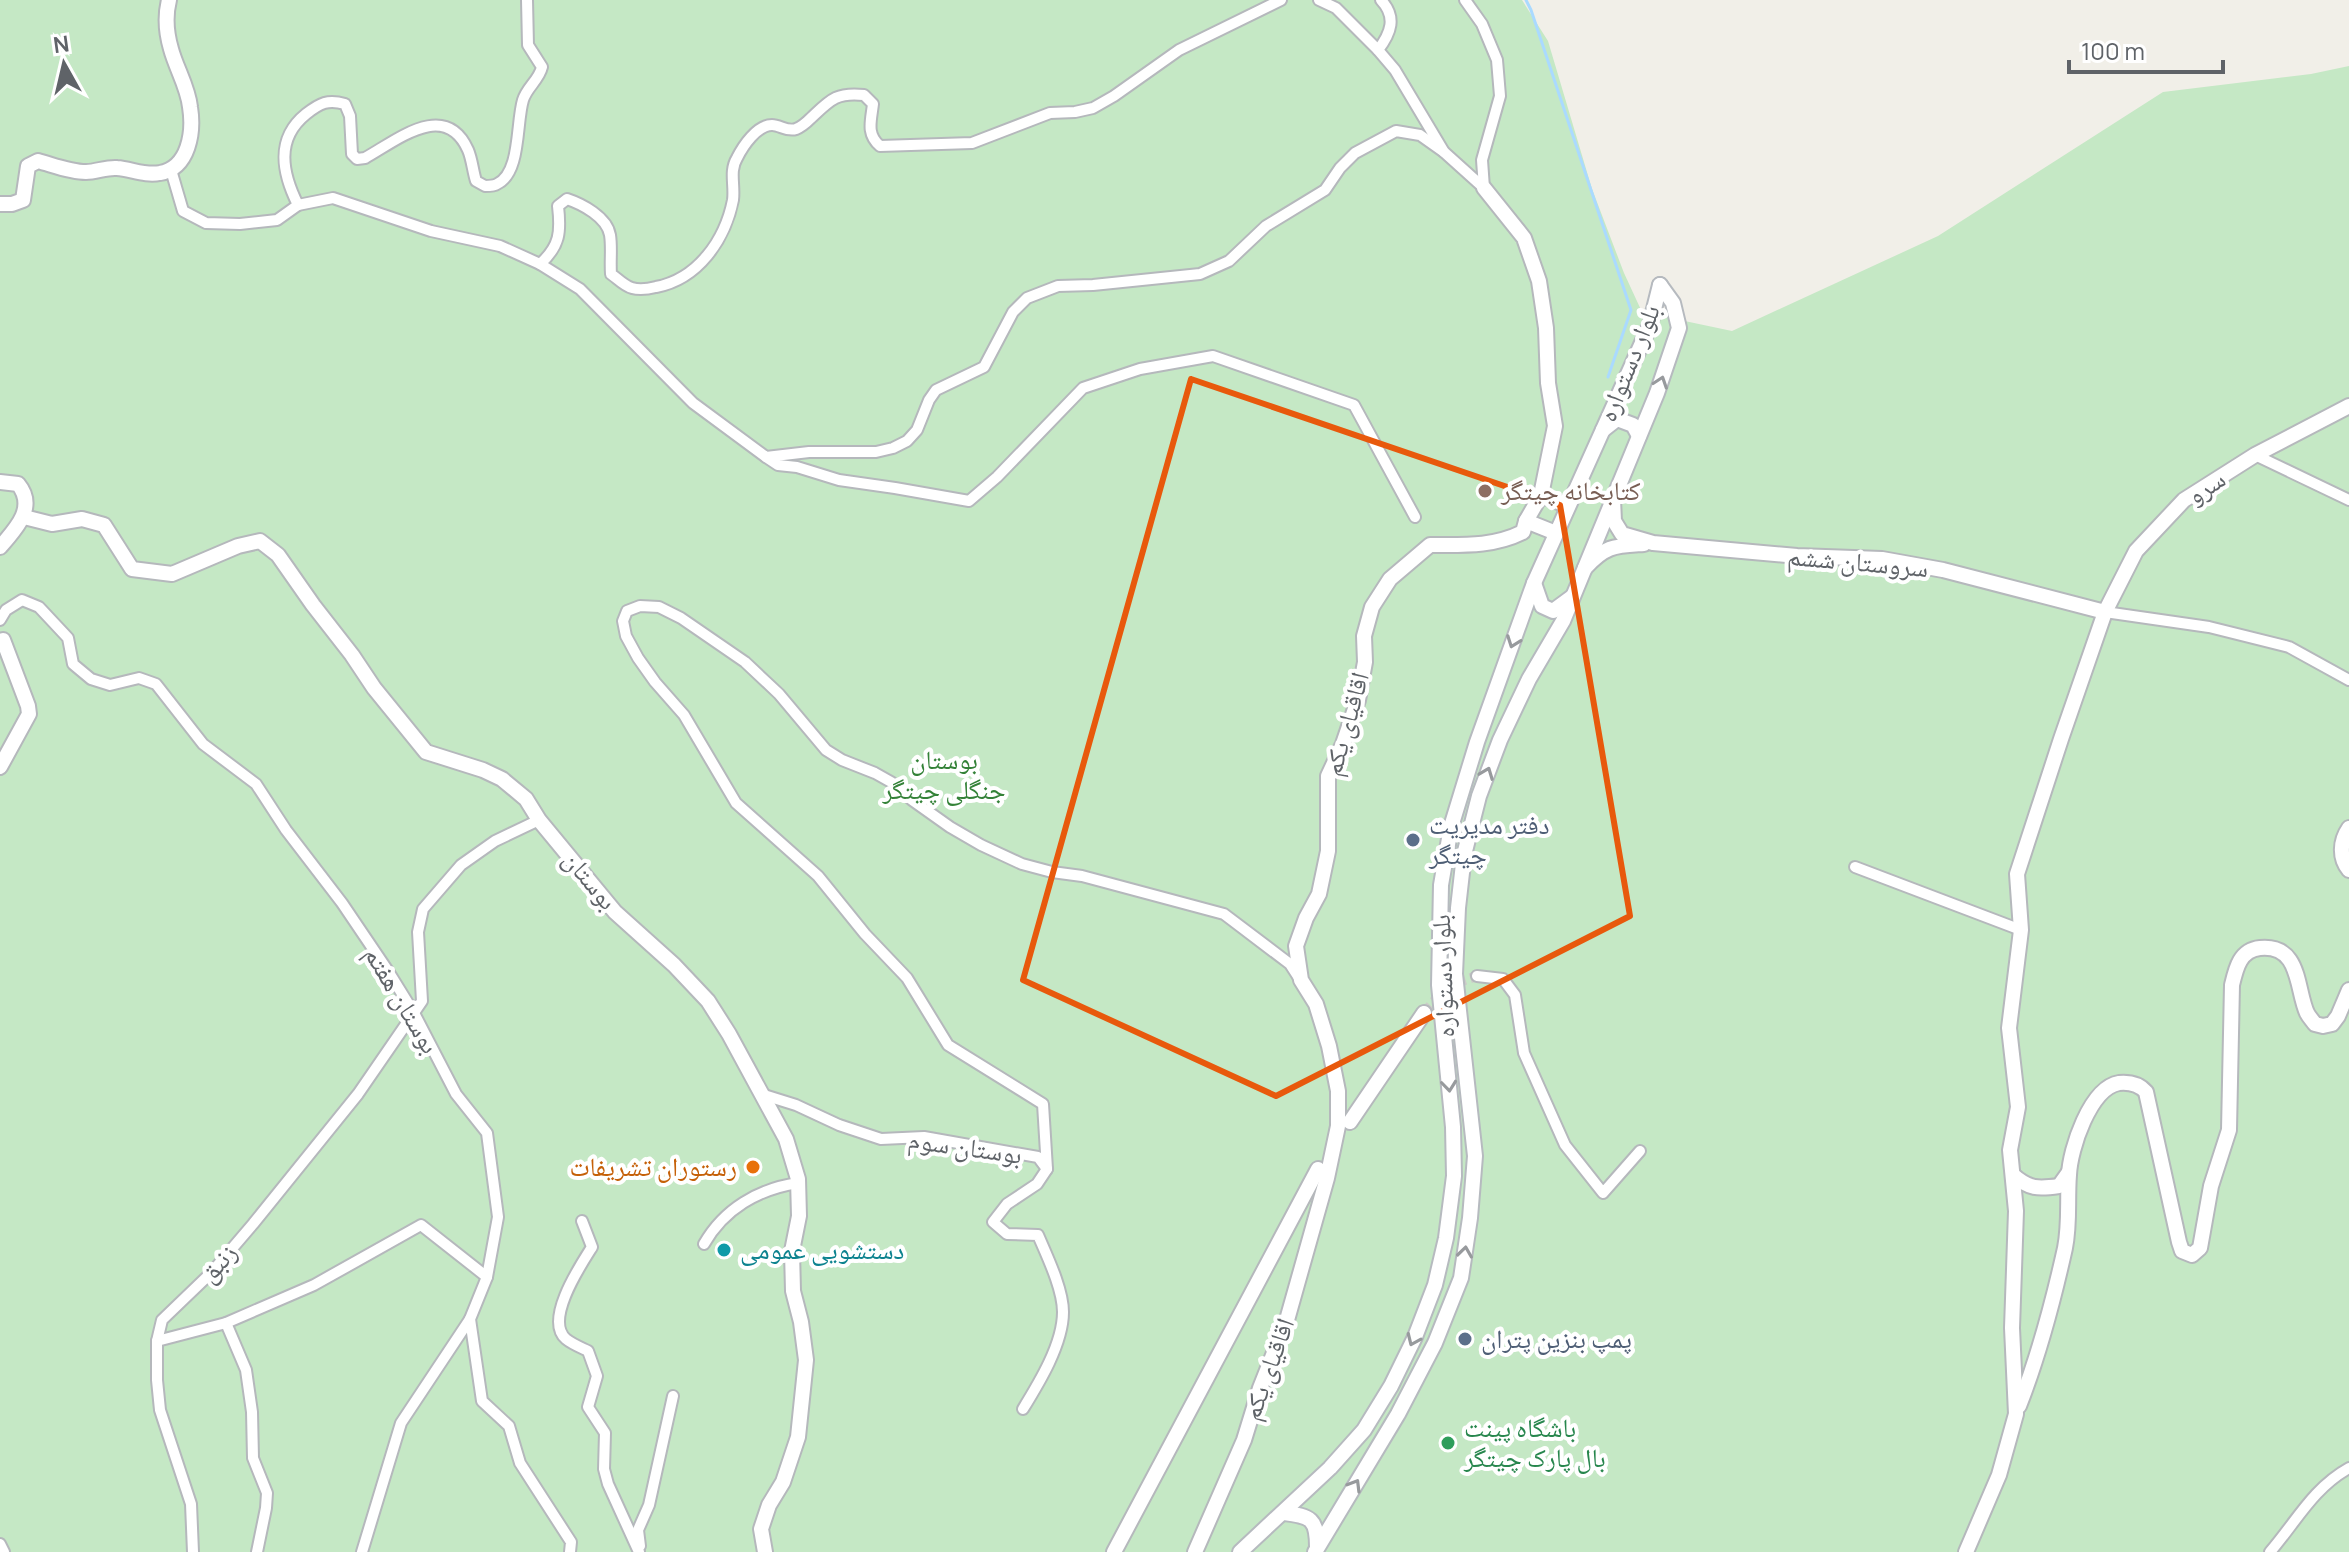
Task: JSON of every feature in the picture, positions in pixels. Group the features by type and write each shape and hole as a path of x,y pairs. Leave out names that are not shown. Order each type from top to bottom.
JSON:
{"street":[{"path":"0,204 23,200 28,166 38,161 86,172 116,168 158,174 171,170 182,160 191,127 190,106 168,34 166,17 169,0"},
{"path":"298,205 288,185 284,162 285,141 294,124 307,113 321,103 333,101 345,104 350,116 352,154 357,159 365,158 424,125 436,125 448,129 469,151 476,181 485,186 498,184 512,168 518,117 524,96 539,77 542,67 528,45 527,0"},
{"path":"540,264 554,251 558,237 558,206 567,199 582,204 600,218 610,232 611,274 629,288 667,285 688,275 716,244 733,199 732,169 753,135 763,128 771,125 797,129 832,98 847,93 864,95 873,104 869,128 873,141 880,146 972,143 1050,113 1093,108 1179,50 1281,0"},
{"path":"1319,0 1336,8 1395,70 1444,152"},
{"path":"1378,50 1388,37 1392,24 1389,9 1381,0"},
{"path":"1465,0 1482,24 1497,60 1500,96 1482,160 1484,188"},
{"path":"766,457 809,452 876,452 907,441 917,430 936,390 984,367 1013,312 1027,298 1058,286 1200,274 1229,261 1266,226 1325,190 1355,153 1396,131 1420,135 1484,188"},
{"path":"171,170 183,211 206,223 240,224 277,220 298,205 333,198 431,231 500,246 540,264 580,289 693,403 778,465 797,467 839,480 969,501 997,477 1083,388 1140,369 1213,356 1354,405 1415,517"},
{"name":"اقاقیای یکم","path":"1195,1552 1244,1440 1260,1388 1287,1320 1323,1193 1338,1126 1338,1091 1329,1046 1316,1004 1301,980 1296,946 1319,894 1328,851 1328,776 1358,700 1365,662 1364,636 1372,607 1390,579 1430,545 1477,545 1507,540 1523,532 1541,495 1555,426 1539,281 1524,238 1484,188"},
{"name":"بلوار دستواره","path":"1240,1552 1330,1468 1364,1430 1391,1386 1415,1337 1435,1285 1446,1238 1454,1176 1453,1127 1439,985 1441,885 1455,813 1534,583 1650,325 1660,285 1673,303 1679,328 1657,393 1563,621 1529,679 1500,740 1479,796 1464,855 1455,974 1475,1156 1461,1278 1435,1343 1398,1414 1316,1550"},
{"name":"سرو","path":"2016,1414 2012,1328 2016,1211 2010,1150 2018,1107 2009,1028 2021,930 2017,874 2105,612 2136,551 2184,500 2255,455 2349,406"},
{"path":"1601,432 1617,419 1633,425 1639,436"},
{"path":"2255,455 2349,500"},
{"path":"0,482 18,484 25,492 24,517 0,547"},
{"path":"1541,495 1568,506"},
{"path":"1613,499 1614,521 1622,534 1653,543"},
{"name":"بوستان","path":"24,517 52,524 82,519 104,525 132,569 172,574 238,546 260,541 278,555 374,688 426,752 483,770 502,779 526,799 539,820 615,912 674,965 708,1001 764,1095 786,1139 798,1183 799,1216 792,1251 793,1291 806,1360 798,1437 783,1482 769,1505 761,1529 765,1552"},
{"path":"1526,521 1556,533"},
{"path":"1582,572 1599,553 1616,546 1653,543"},
{"name":"سروستان ششم","path":"1653,543 1797,556 1882,559 1943,570 2105,612"},
{"path":"1534,583 1542,606 1553,611 1574,594"},
{"name":"بوستان هفتم","path":"0,620 6,610 22,600 39,607 68,638 73,664 91,679 110,685 139,678 156,684 203,744 256,784 286,830 342,903 414,1013 456,1094 487,1133 498,1217 487,1277 470,1319 401,1423 362,1552"},
{"path":"1047,1169 1043,1104 948,1045 907,978 865,934 818,876 736,803 684,715 638,658 626,636 623,621 627,611 640,606 659,607 681,618 745,662 779,694 826,750 891,782 950,827 981,845 1022,864 1082,876 1224,914 1290,964 1301,980"},
{"path":"2105,612 2209,627 2289,647 2349,680"},
{"path":"0,767 29,714 1,640"},
{"path":"414,1013 422,1001 418,932 423,909 461,865 495,841 539,820"},
{"path":"2349,828 2341,848 2344,864 2349,870"},
{"path":"1855,867 2021,930"},
{"path":"1966,1552 1999,1475 2016,1414 2037,1359 2066,1244 2070,1209 2069,1172 2083,1121 2097,1096 2116,1083 2140,1086 2146,1092 2179,1242 2182,1251 2192,1255 2198,1252 2211,1186 2229,1130 2232,985 2238,962 2254,949 2266,947 2287,957 2297,971 2307,1013 2315,1024 2332,1024 2349,990"},
{"path":"1477,976 1503,979 1515,995 1524,1053 1565,1145 1603,1193 1640,1151"},
{"name":"زنبق","path":"193,1552 191,1504 160,1410 157,1341 162,1320 212,1272 253,1224 358,1094 414,1013"},
{"path":"1350,1122 1424,1013"},
{"name":"بوستان سوم","path":"764,1095 881,1139 924,1137 1038,1157 1047,1169 1037,1184 1007,1204 993,1222 1007,1234 1038,1235 1063,1312 1056,1343 1044,1373 1023,1409"},
{"path":"1114,1552 1318,1169"},
{"path":"2013,1175 2026,1186 2043,1188 2059,1186 2069,1172"},
{"path":"704,1244 714,1226 737,1206 766,1191 798,1183"},
{"path":"582,1221 592,1247 558,1311 560,1329 565,1338 588,1351 597,1376 588,1407 605,1433 604,1469 608,1484 640,1552"},
{"path":"157,1341 226,1323 314,1285 421,1225 487,1277"},
{"path":"470,1319 482,1401 509,1426 520,1463 571,1542 570,1552"},
{"path":"226,1323 246,1370 252,1412 253,1458 267,1493 257,1552"},
{"path":"640,1552 638,1530 649,1505 673,1396"},
{"path":"2270,1552 2308,1501 2349,1468"},
{"path":"1284,1513 1304,1515 1312,1521 1317,1531 1316,1550"},
{"path":"0,1544 4,1552"}],"highlighted area":[{"path":"1191,379 1560,505 1630,916 1276,1096 1023,980"}],"green space":[{"name":"بوستان جنگلی چیتگر","path":"0,0 1522,0 1548,41 1592,189 1642,312 1732,331 1938,236 2163,92 2311,74 2349,66 2349,1552 0,1552"}],"waterway":[{"path":"1526,0 1631,310 1608,377"}],"tunnel":[{"path":"1424,1013 1447,986 1477,976"}],"place":[{"name":"کتابخانه چیتگر","path":"1485,491"},
{"name":"دفتر مدیریت چیتگر","path":"1413,840"},
{"name":"رستوران تشریفات","path":"753,1167"},
{"name":"دستشویی عمومی","path":"724,1250"},
{"name":"پمپ بنزین پتران","path":"1465,1339"},
{"name":"باشگاه پینت بال پارک چیتگر","path":"1448,1443"}]}
